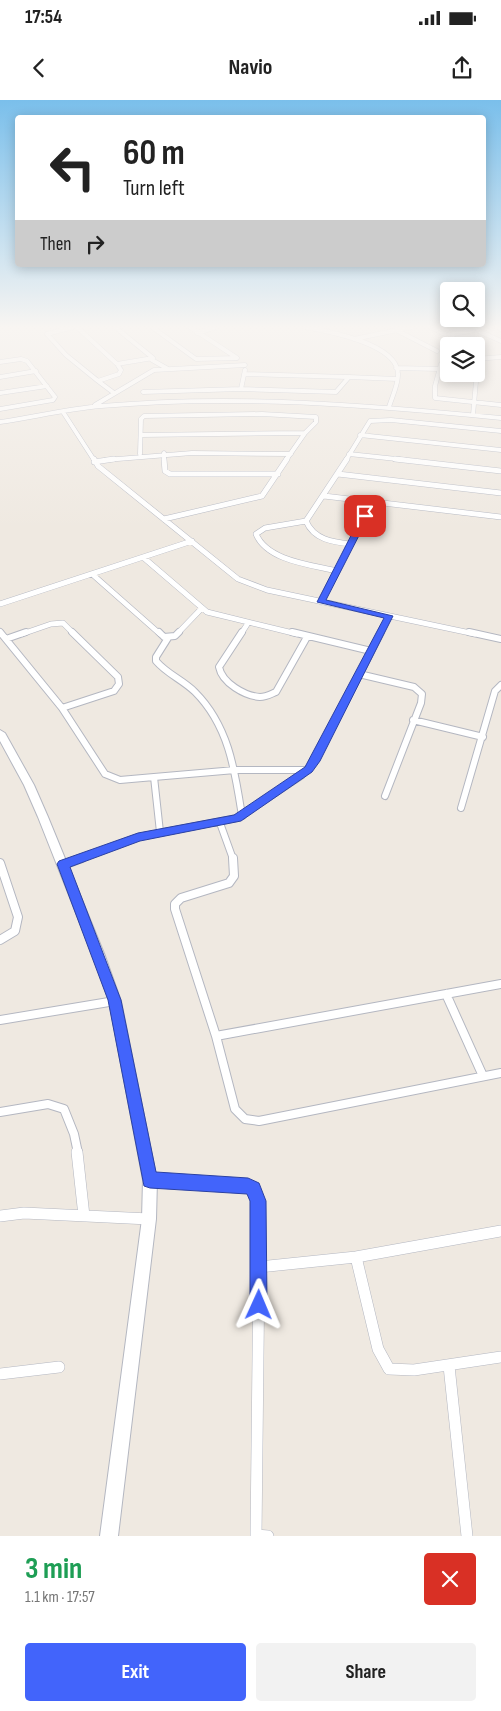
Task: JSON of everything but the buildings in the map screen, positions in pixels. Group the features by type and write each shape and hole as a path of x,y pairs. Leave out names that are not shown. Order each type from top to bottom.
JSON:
{"street":[{"path":"0,409 53,400 55,397 53,394"},
{"path":"92,407 112,394"},
{"path":"389,407 393,394"},
{"path":"434,394 435,398 501,405"},
{"path":"473,415 475,394"},
{"path":"0,422 92,407 207,402 389,407 501,418"},
{"path":"63,412 94,462 238,579 256,587 321,602 501,639"},
{"path":"140,454 141,419 147,416 262,414 316,417 316,422 305,433 265,493 258,497 164,519"},
{"path":"337,571 290,560 266,547 256,537 258,530 306,521 338,474 370,420 381,419 501,431"},
{"path":"141,434 305,433"},
{"path":"360,435 501,450"},
{"path":"94,462 140,454 164,453 291,454"},
{"path":"164,453 165,471 170,474 278,474"},
{"path":"349,454 501,471"},
{"path":"338,474 501,493"},
{"path":"324,496 501,517"},
{"path":"321,602 372,502"},
{"path":"306,521 310,530 315,534 325,539 351,544"},
{"path":"0,604 192,541"},
{"path":"144,558 201,609 214,615 371,651"},
{"path":"92,574 158,633 168,638"},
{"path":"201,609 175,636 168,638 156,657 156,661 193,690 216,715 229,744 242,816"},
{"path":"63,864 130,840 160,832 220,823 242,816 308,770 315,761 389,616"},
{"path":"6,639 48,624 63,623 118,677 119,684 114,691 62,708"},
{"path":"248,623 219,667 219,671 227,681 258,696 268,696 276,692 307,637"},
{"path":"0,632 62,708 105,774 111,778 120,780 234,770 308,770"},
{"path":"359,674 414,687 421,691 422,700 386,796"},
{"path":"461,808 483,738 495,691 501,685"},
{"path":"413,720 483,738"},
{"path":"0,733 29,785 63,864 114,1000 150,1180 149,1219 109,1536"},
{"path":"154,777 160,832"},
{"path":"220,823 235,866 234,878 226,885 180,898 175,904 176,915 216,1036 235,1109 240,1117 250,1121 501,1073"},
{"path":"0,863 2,874 16,908 18,925 12,934 0,940"},
{"path":"216,1036 501,984"},
{"path":"446,994 483,1076"},
{"path":"0,1020 114,1000"},
{"path":"0,1112 48,1104 64,1109 70,1120 74,1135 84,1216"},
{"path":"150,1180 248,1186 253,1189 258,1201 260,1536"},
{"path":"0,1216 24,1213 149,1219"},
{"path":"259,1267 356,1257 501,1231"},
{"path":"356,1257 378,1349 385,1364 396,1370 449,1366 501,1357"},
{"path":"449,1366 467,1536"},
{"path":"0,1374 59,1367"}],"route":[{"path":"259,1305 258,1201 253,1189 248,1186 150,1180 140,1120 114,1000 63,864 138,837 220,823 237,818 308,770 315,761 389,616 321,602 365,516"}]}
